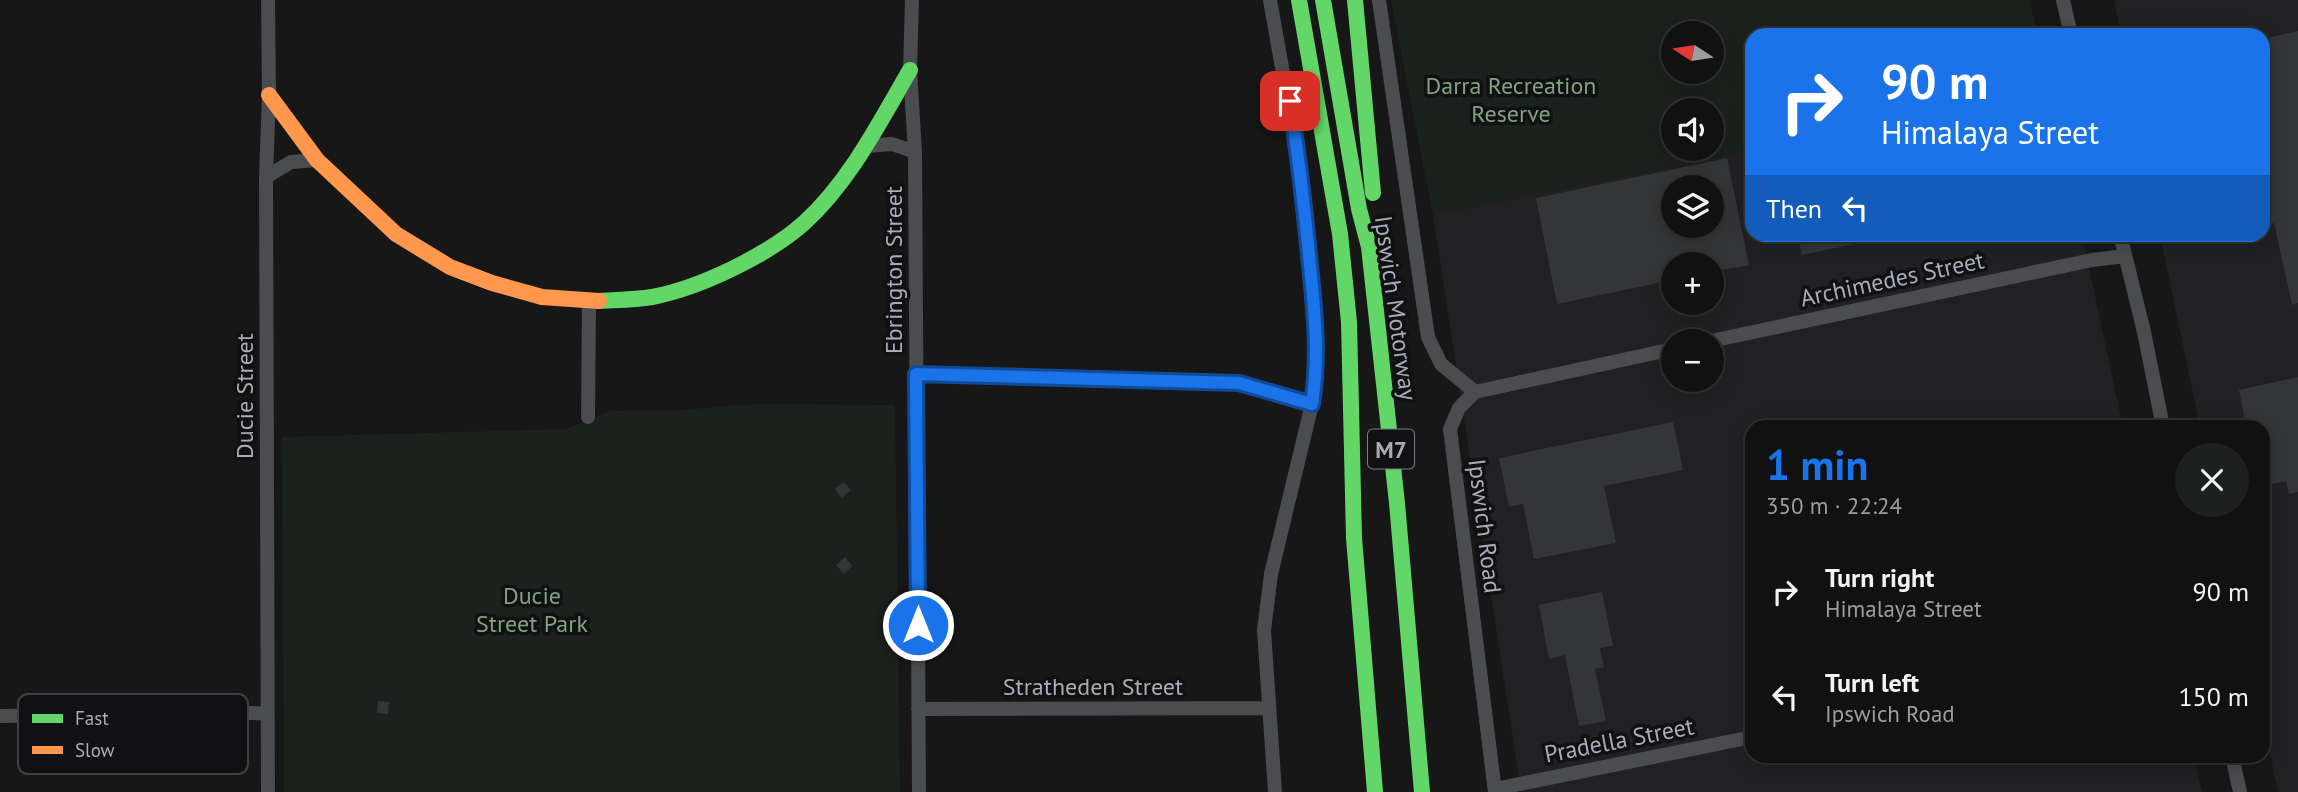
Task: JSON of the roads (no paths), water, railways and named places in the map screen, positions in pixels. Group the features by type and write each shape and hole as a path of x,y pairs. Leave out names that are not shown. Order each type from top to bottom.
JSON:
{"main road":[{"name":"Ipswich Motorway","path":"1298,0 1338,221 1349,322 1354,538 1375,792"},
{"name":"Ipswich Motorway","path":"1324,0 1359,209 1369,247 1395,489 1422,792"},
{"path":"1355,0 1374,198 1369,247"},
{"path":"269,95 317,160 396,234 450,267 492,283 542,297 589,302 652,297 699,285 758,255 804,223 843,179 866,146 910,70"}],"street":[{"name":"Ducie Street","path":"268,0 268,792"},
{"name":"Ebrington Street","path":"912,0 910,70 915,152 919,792"},
{"path":"1270,0 1301,174 1317,335 1312,404 1271,574 1264,630 1275,792"},
{"path":"1379,0 1428,337 1441,364 1475,392 1661,352"},
{"path":"2063,0 2069,28"},
{"path":"866,146 892,144 915,152"},
{"path":"266,177 291,162 317,160"},
{"path":"2122,242 2161,420"},
{"name":"Archimedes Street","path":"1724,338 2092,260 2125,256"},
{"path":"588,417 589,302"},
{"path":"916,374 1239,383 1312,404"},
{"name":"Ipswich Road","path":"1475,392 1459,408 1450,429 1495,790"},
{"name":"Stratheden Street","path":"918,709 1268,708"},
{"path":"248,713 267,713"},
{"path":"0,716 18,716"},
{"name":"Pradella Street","path":"1495,790 1745,738"},
{"path":"2234,763 2240,792"}],"park label":[{"name":"Darra Recreation Reserve","path":"1511,99"},
{"name":"Ducie Street Park","path":"532,609"}]}
